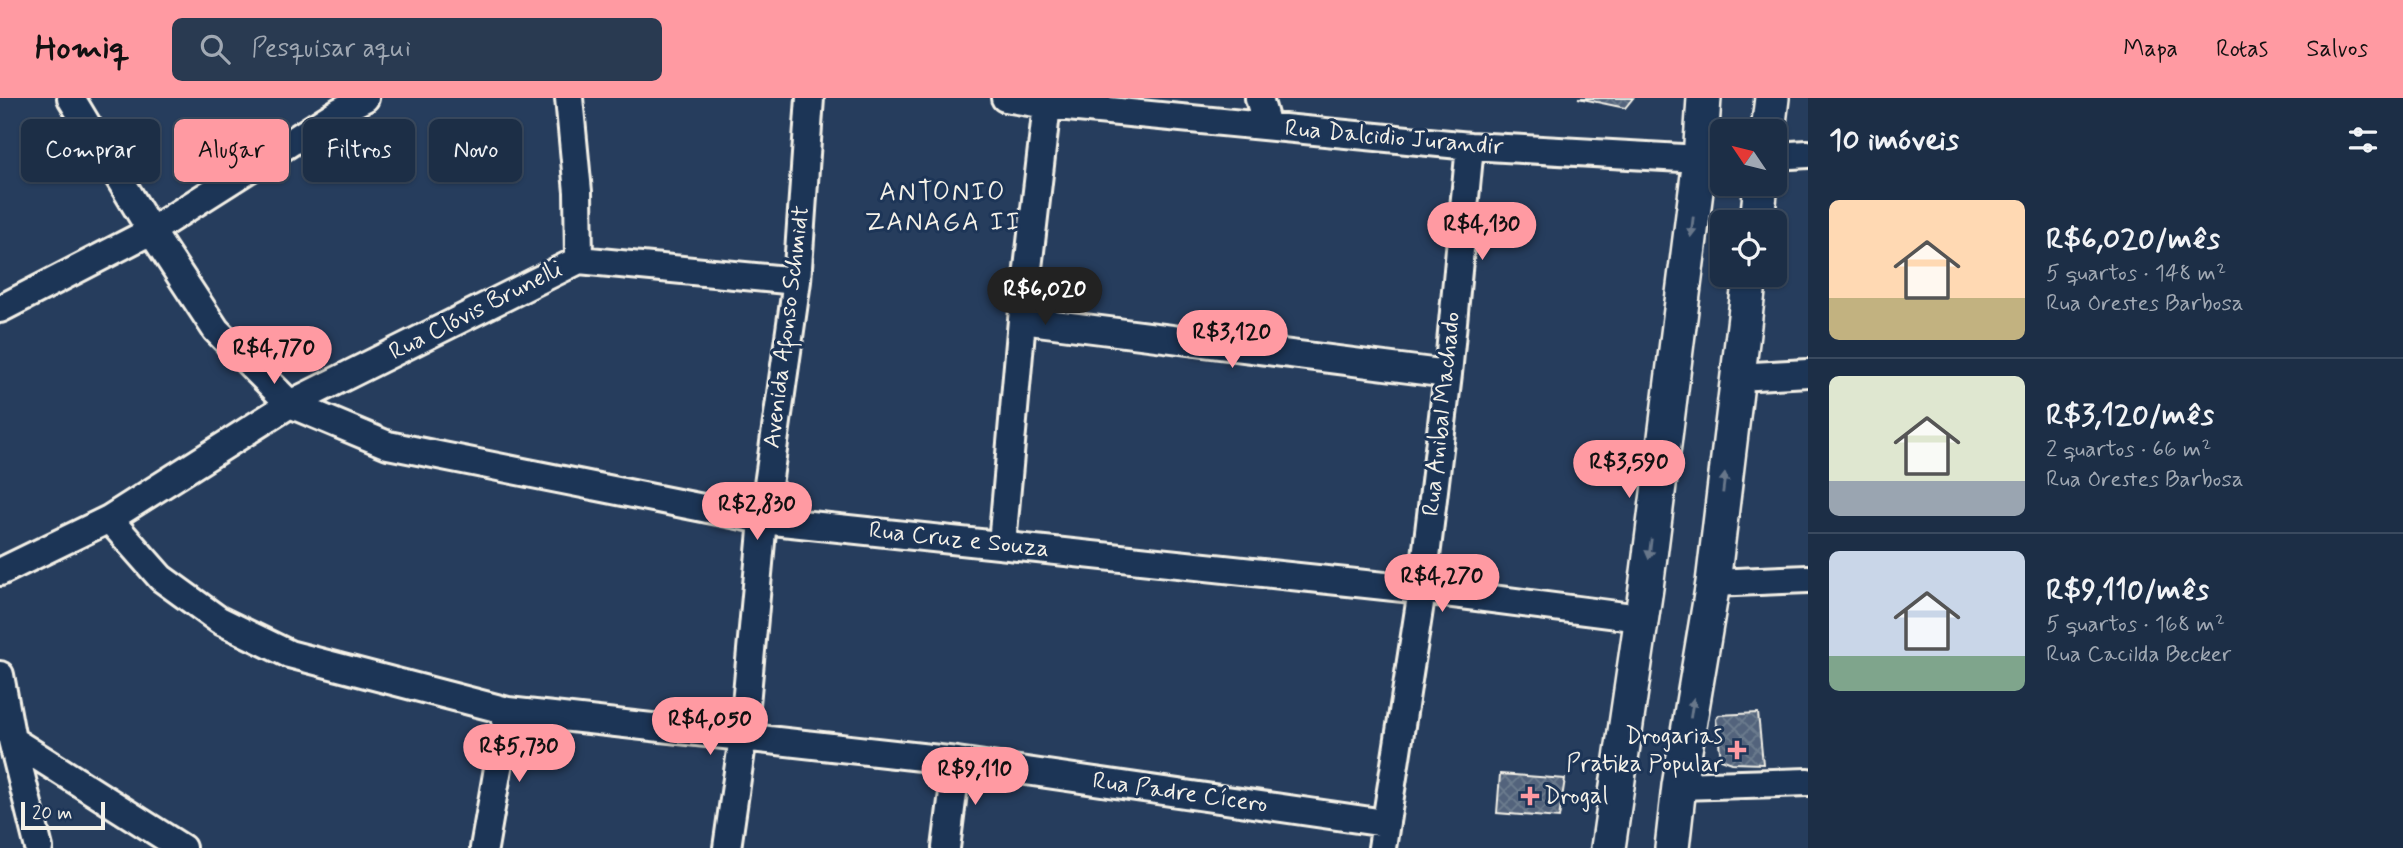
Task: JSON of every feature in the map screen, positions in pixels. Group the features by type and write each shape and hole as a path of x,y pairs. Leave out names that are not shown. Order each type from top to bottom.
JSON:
{"street":[{"name":"Rua Cruz e Souza","path":"71,98 151,231 216,330 290,404 388,446 763,520 1422,590 1640,618"},
{"path":"0,309 151,231 336,104 365,98"},
{"path":"569,98 579,192 579,260"},
{"name":"Avenida Afonso Schmidt","path":"727,848 743,737 763,520 797,281 810,98"},
{"name":"Rua Dalcidio Jurandir","path":"1005,98 1047,105 1470,146 1700,159"},
{"path":"1259,98 1267,126"},
{"path":"1608,848 1646,588 1700,159 1704,98"},
{"path":"1769,119 1772,98"},
{"path":"1002,544 1022,320 1047,105"},
{"name":"Rua Anibal Machado","path":"1383,835 1422,590 1448,373 1470,146"},
{"path":"1787,155 1808,154"},
{"name":"Rua Clóvis Brunelli","path":"0,572 109,519 290,404 579,260 797,281"},
{"path":"1672,848 1679,786 1713,583 1748,287"},
{"path":"1022,320 1448,373"},
{"path":"1737,377 1808,373"},
{"name":"Rua Padre Cícero","path":"109,519 161,578 230,626 289,653 508,711 957,761 1383,835"},
{"path":"1713,583 1808,579"},
{"path":"0,675 12,740 39,848"},
{"path":"484,848 508,711"},
{"path":"12,740 181,848"},
{"path":"946,848 957,761"},
{"path":"1679,786 1808,782"}],"building":[{"path":"1578,98 1633,98 1625,108"},
{"path":"1758,713 1763,764 1732,763 1721,759 1716,719 1719,715"},
{"name":"Drogal","path":"1500,774 1565,779 1559,818 1497,813"}],"place":[{"name":"Drogarias Pratika Popular","path":"1737,750"},
{"name":"Drogal","path":"1530,796"}],"district":[{"name":"ANTONIO ZANAGA II","path":"943,208"}]}
